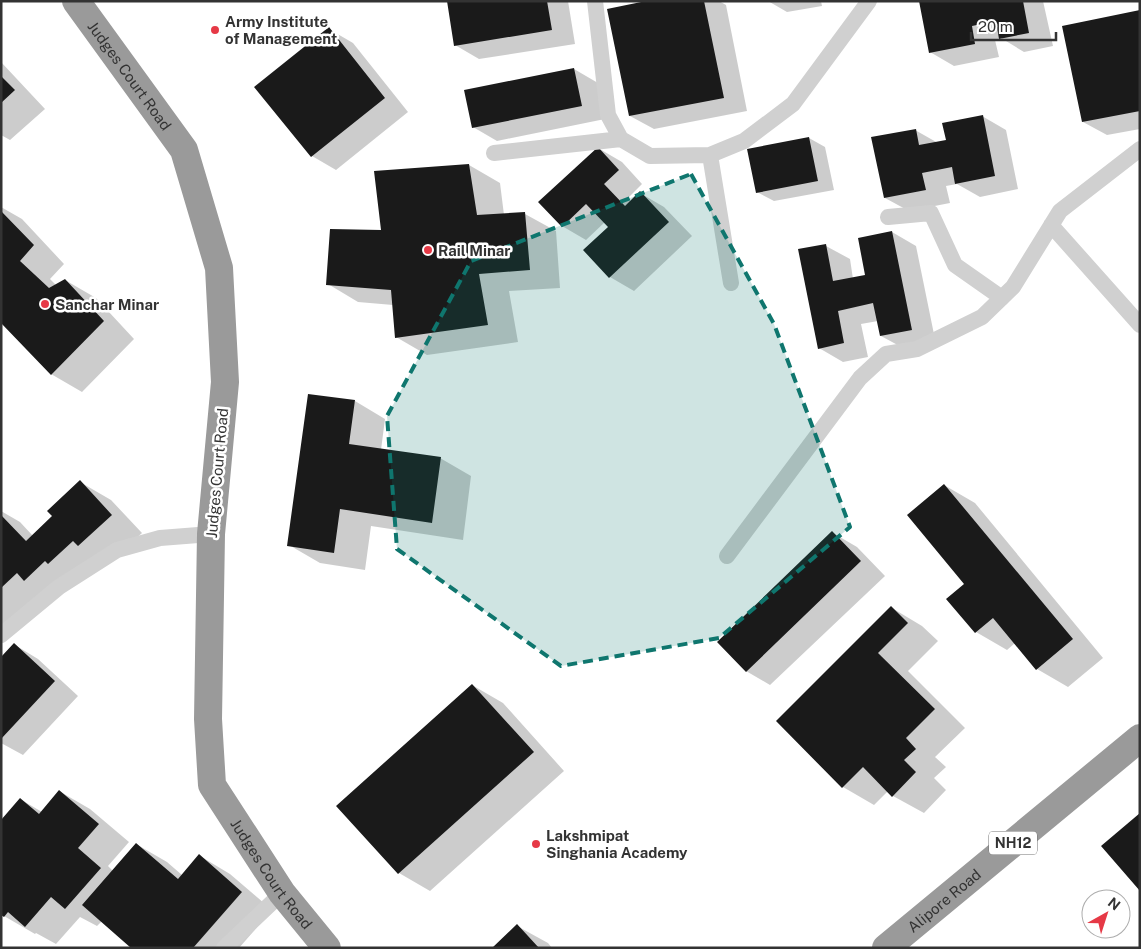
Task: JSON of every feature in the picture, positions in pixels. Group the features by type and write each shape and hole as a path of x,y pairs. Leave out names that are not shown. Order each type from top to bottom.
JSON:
{"highway":[{"name":"Judges Court Road","path":"76,1 184,150 219,268 225,382 211,534 208,719 212,785 282,893 327,948"},
{"name":"Alipore Road","path":"886,948 1140,738"}],"lane":[{"path":"595,1 608,115 621,139 650,156 710,155 744,141 793,104 869,1"},
{"path":"494,153 621,139"},
{"path":"726,556 860,378 886,354 917,349 982,317 1013,287 1060,211 1140,148"},
{"path":"710,155 731,283"},
{"path":"888,217 931,213 955,265 1002,298"},
{"path":"1051,225 1140,325"},
{"path":"1,635 59,587 117,550 160,538 211,534"},
{"path":"224,948 282,893"}],"highlighted area":[{"path":"691,174 774,324 850,527 719,638 561,666 397,549 387,416 471,261"}],"building":[{"path":"447,1 547,1 552,30 454,46"},
{"path":"646,1 704,1 724,98 629,116 607,9"},
{"path":"919,1 1023,1 1029,33 999,39 996,21 972,26 975,44 929,53"},
{"path":"1140,10 1140,111 1082,122 1062,26"},
{"path":"329,27 385,98 311,157 254,87"},
{"path":"574,68 582,106 472,128 464,90"},
{"path":"1,76 15,90 1,103"},
{"path":"983,115 995,176 955,184 952,167 922,173 926,190 884,198 871,137 916,129 919,145 946,140 942,123"},
{"path":"809,137 818,181 756,193 747,149"},
{"path":"598,147 619,170 604,184 625,206 640,191 669,222 609,278 583,250 608,227 586,204 562,227 538,202"},
{"name":"Rail Minar","path":"469,164 477,215 525,212 530,270 479,274 488,325 395,338 391,290 326,285 330,229 381,230 374,171"},
{"name":"Sanchar Minar","path":"1,211 34,245 20,261 49,288 65,279 104,321 51,375 1,323"},
{"path":"892,231 912,330 880,336 873,303 838,311 844,343 818,349 798,249 826,244 833,281 865,275 858,238"},
{"path":"308,394 355,400 349,444 441,457 432,523 340,509 334,553 287,546"},
{"path":"80,480 112,515 78,546 73,541 48,564 45,561 24,581 17,573 1,588 1,515 26,541 52,516 47,511"},
{"path":"944,484 1073,639 1036,670 993,618 975,633 946,599 964,584 907,515"},
{"path":"832,531 861,561 746,672 717,642"},
{"path":"891,606 908,623 878,653 935,709 906,738 916,749 904,760 916,772 892,797 863,767 842,788 776,721"},
{"path":"14,643 55,681 1,739 1,657"},
{"path":"472,684 534,752 398,874 336,806"},
{"path":"59,790 99,824 78,848 101,868 65,909 51,897 25,927 8,912 4,917 1,915 1,820 20,798 39,814"},
{"path":"1140,813 1140,891 1101,846"},
{"path":"136,843 178,879 199,854 242,892 193,948 131,948 82,905"},
{"path":"517,924 539,948 492,948"}],"place":[{"name":"Army Institute of Management","path":"215,30"},
{"name":"Rail Minar","path":"428,250"},
{"name":"Sanchar Minar","path":"45,304"},
{"name":"Lakshmipat Singhania Academy","path":"536,844"}]}
